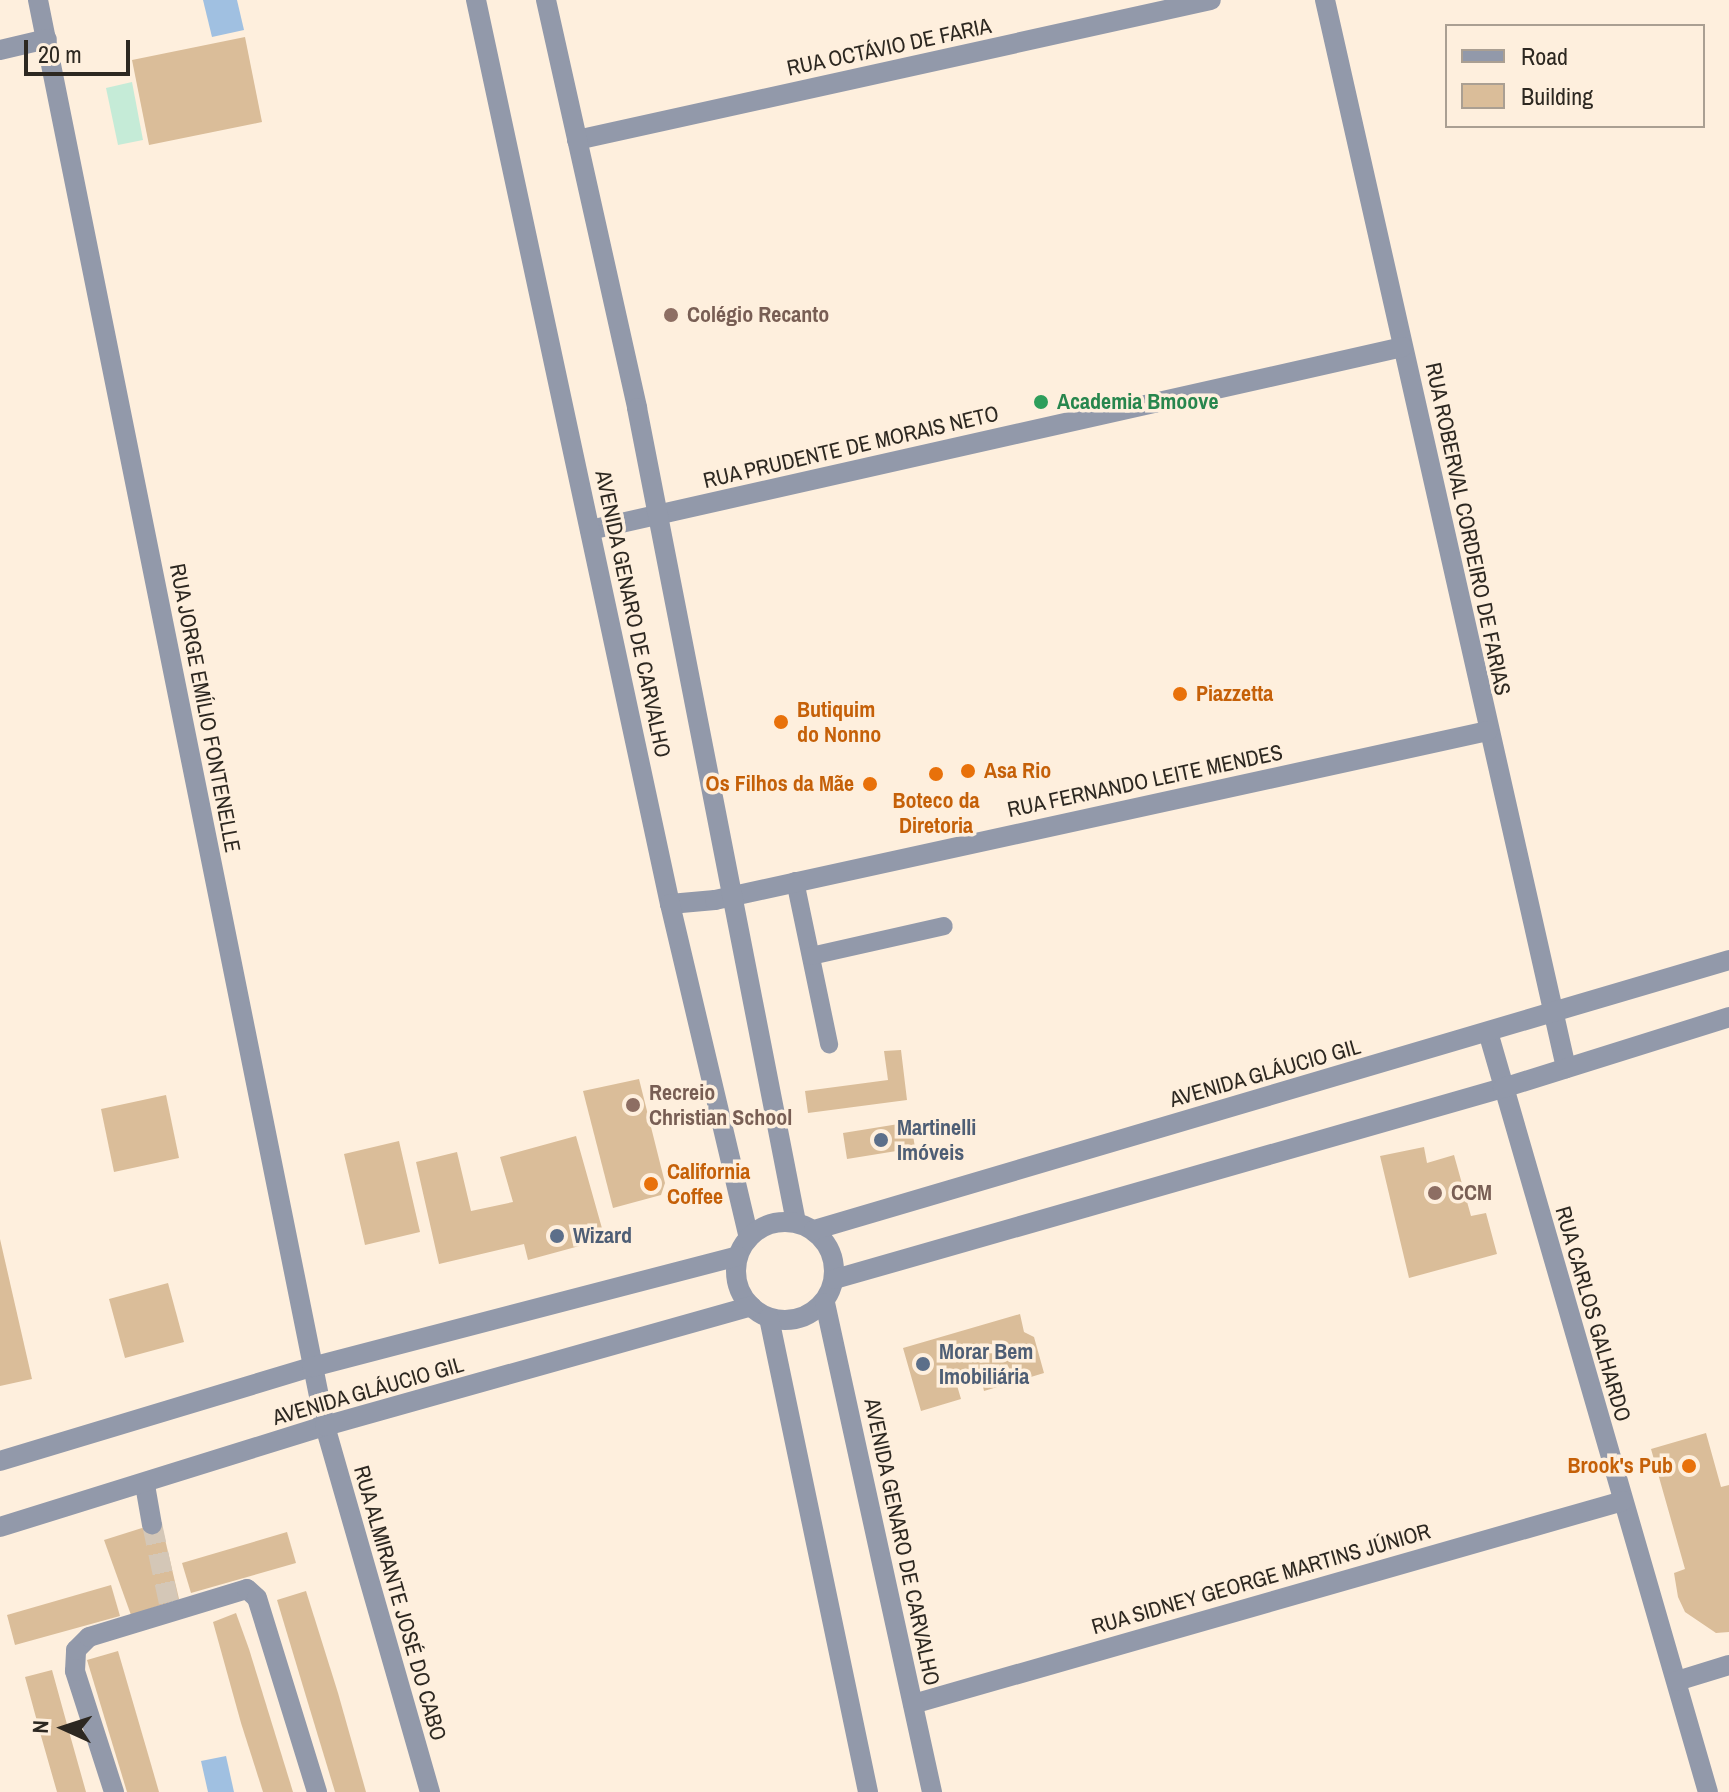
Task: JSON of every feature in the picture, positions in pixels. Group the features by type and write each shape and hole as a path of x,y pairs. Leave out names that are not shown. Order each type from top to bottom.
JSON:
{"street":[{"name":"RUA JORGE EMÍLIO FONTENELLE","path":"38,0 325,1426"},
{"name":"AVENIDA GENARO DE CARVALHO","path":"476,0 670,904 749,1237"},
{"name":"AVENIDA GENARO DE CARVALHO","path":"546,0 805,1226"},
{"name":"RUA OCTÁVIO DE FARIA","path":"577,140 1211,0"},
{"name":"RUA ROBERVAL CORDEIRO DE FARIAS","path":"1325,0 1551,1013 1566,1068"},
{"path":"0,50 47,39"},
{"name":"RUA PRUDENTE DE MORAIS NETO","path":"590,530 1403,347"},
{"name":"RUA FERNANDO LEITE MENDES","path":"670,904 736,895 1488,731"},
{"name":"AVENIDA GLÁUCIO GIL","path":"805,1226 1488,1032 1729,960"},
{"path":"835,1279 1503,1088 1729,1017"},
{"name":"RUA CARLOS GALHARDO","path":"1488,1032 1708,1792"},
{"path":"779,1222 805,1226 832,1252 835,1279 825,1303 809,1315 790,1321 769,1318 751,1306 736,1284 738,1256 749,1237 779,1222"},
{"name":"AVENIDA GLÁUCIO GIL","path":"0,1461 312,1367 738,1256"},
{"name":"AVENIDA GENARO DE CARVALHO","path":"825,1303 932,1792"},
{"name":"AVENIDA GLÁUCIO GIL","path":"0,1527 145,1485 325,1426 751,1306"},
{"path":"769,1318 868,1792"},
{"name":"RUA ALMIRANTE JOSÉ DO CABO","path":"325,1426 430,1792"},
{"path":"145,1485 152,1524"},
{"name":"RUA SIDNEY GEORGE MARTINS JÚNIOR","path":"913,1704 1623,1501"},
{"path":"114,1792 75,1671 76,1650 89,1637 170,1606 239,1589 253,1592 317,1792"},
{"path":"1677,1681 1729,1665"}],"lane":[{"path":"795,881 829,1044"},
{"path":"811,956 944,926"}],"green space":[{"path":"132,82 143,140 118,145 106,88"}],"water":[{"path":"203,0 237,0 244,30 212,37"},
{"path":"226,1756 234,1792 208,1792 201,1761"}],"building":[{"path":"245,37 262,122 149,145 132,60"},
{"path":"901,1050 907,1100 808,1113 805,1091 888,1080 884,1051"},
{"path":"639,1079 665,1183 661,1195 613,1208 583,1091"},
{"path":"166,1095 179,1158 114,1172 101,1109"},
{"path":"911,1122 915,1148 847,1159 843,1133"},
{"path":"576,1136 605,1239 528,1260 524,1244 439,1264 416,1162 457,1152 471,1211 513,1202 500,1157"},
{"path":"399,1141 420,1232 365,1245 344,1154"},
{"name":"CCM","path":"1424,1147 1427,1163 1454,1155 1471,1216 1486,1213 1497,1254 1409,1278 1380,1156"},
{"path":"0,1239 32,1379 0,1386"},
{"path":"168,1283 184,1342 125,1358 109,1299"},
{"path":"1020,1314 1024,1332 1034,1337 1044,1373 984,1391 980,1375 956,1382 961,1399 921,1411 903,1348"},
{"path":"1706,1433 1721,1487 1729,1485 1729,1632 1716,1633 1685,1612 1678,1597 1674,1573 1685,1569 1651,1449"},
{"path":"161,1522 179,1599 131,1615 104,1540"},
{"path":"287,1532 296,1563 191,1593 182,1563"},
{"path":"111,1585 120,1616 15,1645 7,1615"},
{"path":"306,1591 366,1792 335,1792 277,1600"},
{"path":"236,1613 293,1792 263,1792 241,1723 213,1622"},
{"path":"118,1651 159,1792 127,1792 87,1660"},
{"path":"52,1670 86,1792 57,1792 41,1736 25,1677"}],"tunnel":[{"path":"152,1524 169,1603"}],"place":[{"name":"Colégio Recanto","path":"671,315"},
{"name":"Academia Bmoove","path":"1041,402"},
{"name":"Piazzetta","path":"1180,694"},
{"name":"Butiquim do Nonno","path":"781,722"},
{"name":"Asa Rio","path":"968,771"},
{"name":"Boteco da Diretoria","path":"936,774"},
{"name":"Os Filhos da Mãe","path":"870,784"},
{"name":"Recreio Christian School","path":"633,1105"},
{"name":"Martinelli Imóveis","path":"881,1140"},
{"name":"California Coffee","path":"651,1184"},
{"name":"CCM","path":"1435,1193"},
{"name":"Wizard","path":"557,1236"},
{"name":"Morar Bem Imobiliária","path":"923,1364"},
{"name":"Brook's Pub","path":"1689,1466"}]}
